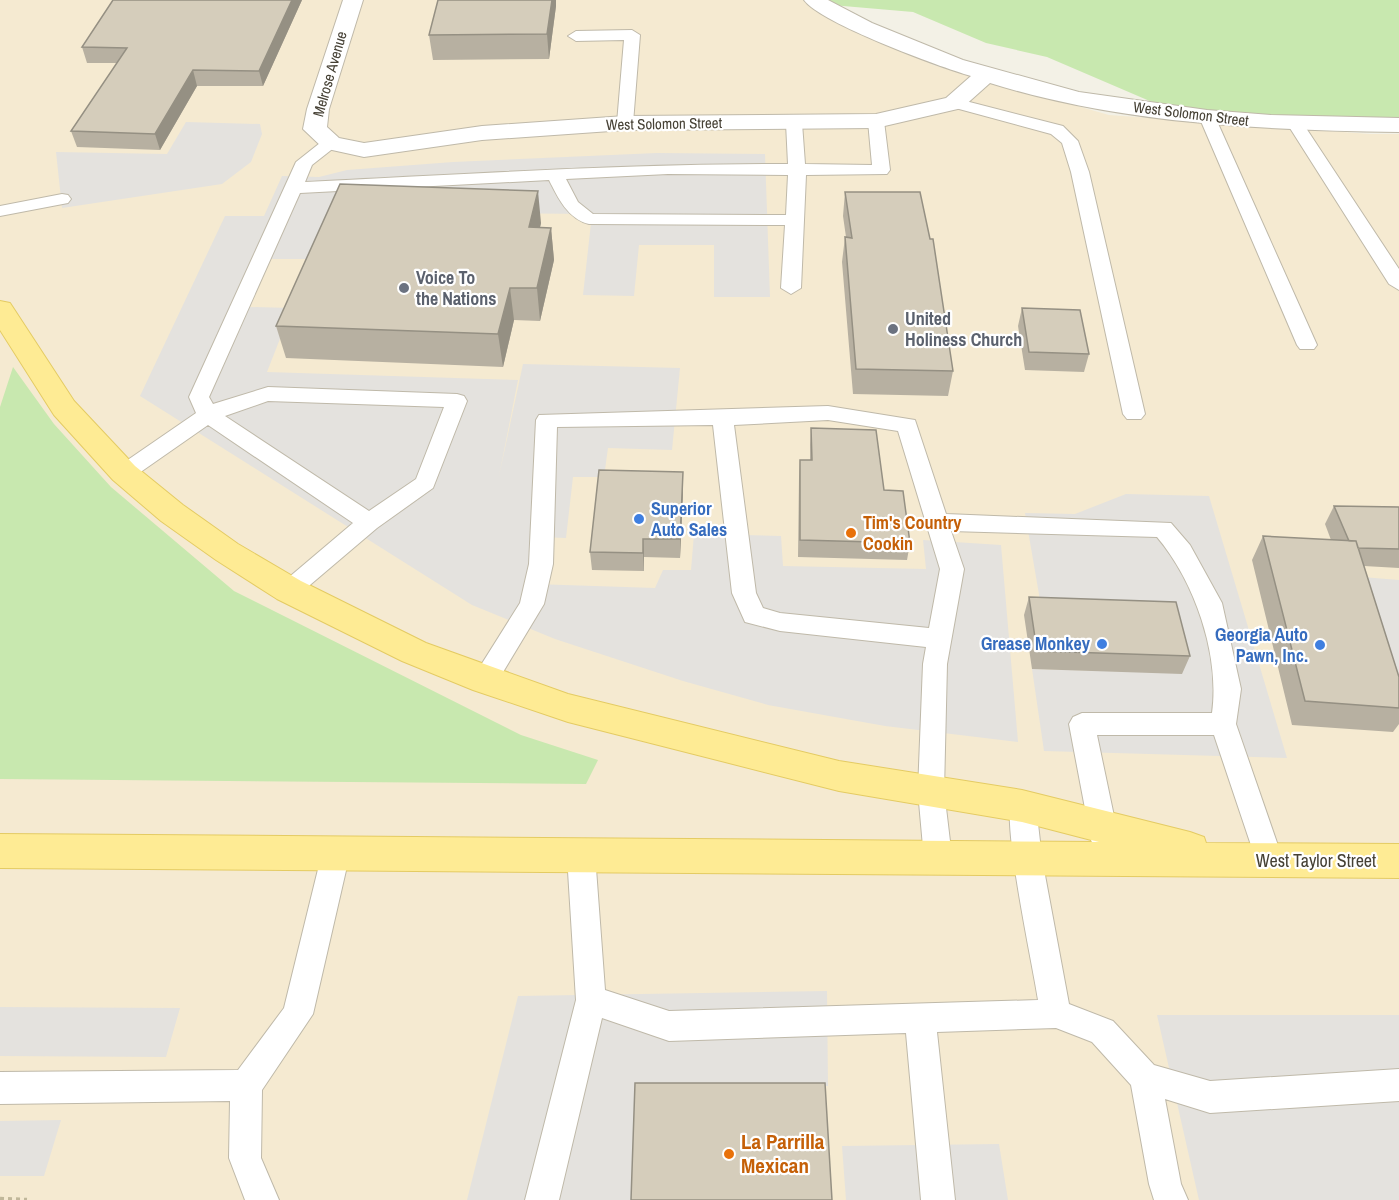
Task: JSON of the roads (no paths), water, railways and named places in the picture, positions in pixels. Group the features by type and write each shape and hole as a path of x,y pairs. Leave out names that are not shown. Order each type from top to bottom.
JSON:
{"main road":[{"path":"0,309 64,408 124,473 172,513 227,552 289,590 360,627 485,680 568,708 839,776 1022,806 1105,842"},
{"path":"0,851 1028,859 1105,842"},
{"name":"West Taylor Street","path":"1105,842 1250,860 1399,861"}],"street":[{"name":"Melrose Avenue","path":"331,143 315,129 318,109 353,0"},
{"name":"West Solomon Street","path":"814,0 926,54 987,74 1089,100 1208,119 1296,125 1399,125"},
{"name":"West Solomon Street","path":"331,143 364,150 482,133 626,123 876,121 954,103 987,74"}],"lane":[{"path":"576,36 632,35 626,123"},
{"path":"954,103 1058,130 1071,141 1134,414"},
{"path":"1208,119 1307,345"},
{"path":"293,188 668,169 881,170 876,121"},
{"path":"791,288 797,171 794,123"},
{"path":"1296,125 1399,284"},
{"path":"331,143 305,162 199,397 207,414 369,522"},
{"path":"554,173 571,206 589,219 794,220"},
{"path":"0,211 62,199"},
{"path":"124,473 207,414 251,397 268,394 457,401 425,483 369,522 289,590"},
{"path":"485,680 532,604 541,564 547,420 723,418 828,413 907,425 952,569 935,664 931,791 938,858"},
{"path":"723,418 744,593 754,615 780,622 939,639"},
{"path":"938,522 1163,529 1182,551 1210,603 1228,688 1223,724 1250,860"},
{"path":"1105,842 1083,724 1223,724"},
{"path":"1022,806 1028,859 1056,1014"},
{"path":"262,1200 245,1158 246,1084 298,1014 336,853"},
{"path":"542,1200 591,1000 581,855"},
{"path":"591,1000 669,1026 1056,1014 1102,1031 1145,1078 1210,1097 1399,1085"},
{"path":"920,1019 939,1200"},
{"path":"1145,1078 1165,1184 1171,1200"},
{"path":"0,1088 246,1084"}],"place":[{"name":"Voice To the Nations","path":"404,288"},
{"name":"United Holiness Church","path":"893,329"},
{"name":"Superior Auto Sales","path":"639,519"},
{"name":"Tim's Country Cookin","path":"851,533"},
{"name":"Grease Monkey","path":"1102,644"},
{"name":"Georgia Auto Pawn, Inc.","path":"1320,645"},
{"name":"La Parrilla Mexican","path":"729,1154"}]}
